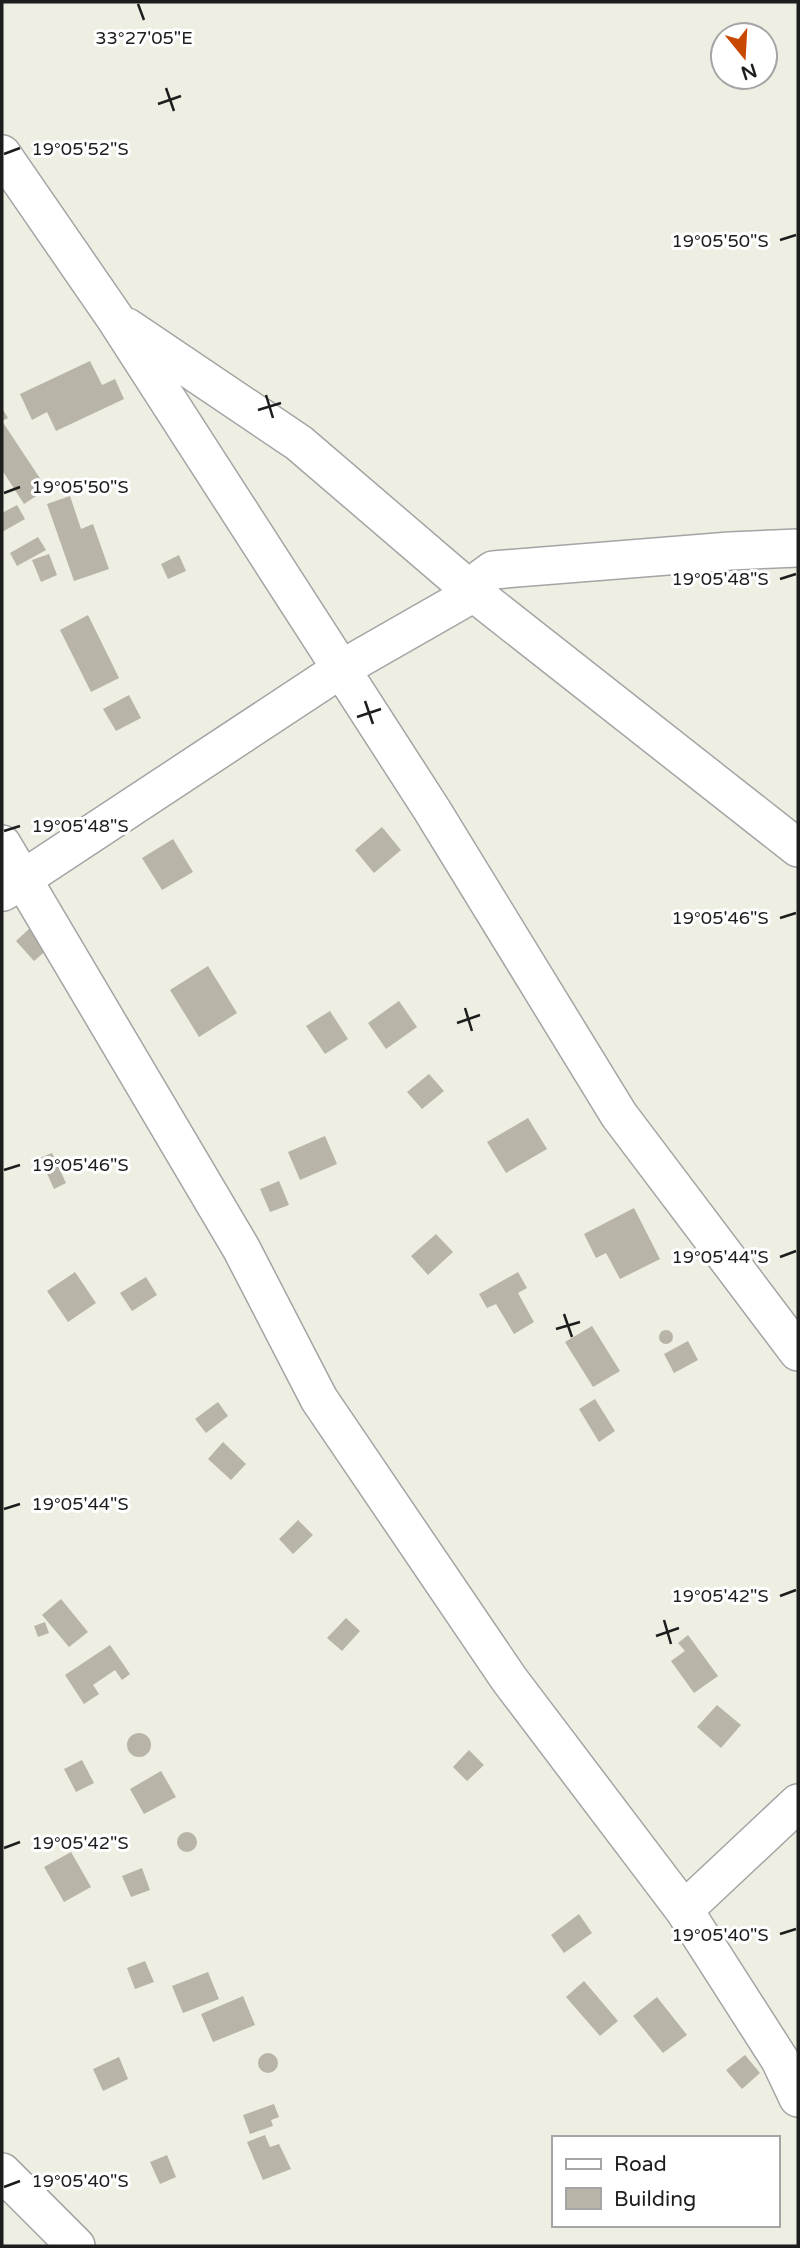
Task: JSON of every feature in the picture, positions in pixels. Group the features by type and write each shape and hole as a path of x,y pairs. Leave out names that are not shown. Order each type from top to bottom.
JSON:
{"street":[{"path":"6,172 115,318 432,810 620,1115 798,1352"},
{"path":"115,318 299,443 474,593 798,848"},
{"path":"12,885 341,669 474,593 482,578 493,570 798,548"},
{"path":"2,844 12,885 241,1248 319,1399 509,1679 684,1910 780,2060 798,2098"},
{"path":"684,1910 798,1803"},
{"path":"2,2172 76,2246"}],"building":[{"path":"90,361 102,385 115,379 124,399 56,431 47,412 32,420 20,394"},
{"path":"2,408 8,418 2,421"},
{"path":"2,421 47,489 24,504 2,470"},
{"path":"70,496 81,529 93,524 109,569 74,581 47,504"},
{"path":"17,505 25,519 2,532 2,513"},
{"path":"38,537 46,550 17,566 10,553"},
{"path":"49,554 57,575 41,582 32,560"},
{"path":"179,555 186,571 168,579 161,564"},
{"path":"88,615 119,678 91,692 60,630"},
{"path":"129,695 141,718 116,731 103,709"},
{"path":"382,827 401,850 374,873 355,850"},
{"path":"173,839 193,872 162,890 142,858"},
{"path":"30,928 49,948 34,961 16,941"},
{"path":"208,966 237,1013 199,1037 170,990"},
{"path":"399,1001 417,1027 386,1049 368,1023"},
{"path":"330,1011 348,1039 325,1054 306,1026"},
{"path":"429,1074 444,1091 422,1109 407,1092"},
{"path":"528,1118 547,1149 506,1173 487,1142"},
{"path":"325,1136 337,1164 300,1180 288,1152"},
{"path":"52,1153 66,1183 54,1189 40,1158"},
{"path":"279,1181 289,1205 270,1212 260,1189"},
{"path":"634,1208 660,1259 620,1279 606,1253 596,1258 584,1234"},
{"path":"436,1234 453,1252 428,1275 411,1256"},
{"path":"75,1272 96,1303 68,1322 47,1291"},
{"path":"518,1272 527,1288 518,1293 534,1322 514,1334 496,1304 487,1308 479,1294"},
{"path":"146,1277 157,1295 132,1311 120,1293"},
{"path":"592,1326 620,1371 593,1387 565,1342"},
{"path":"666,1330 671,1332 671,1342 666,1344 661,1342 659,1337 661,1332"},
{"path":"688,1341 698,1360 674,1373 664,1354"},
{"path":"595,1399 615,1431 599,1442 579,1409"},
{"path":"218,1402 228,1416 206,1433 195,1419"},
{"path":"223,1442 246,1464 231,1480 208,1459"},
{"path":"298,1520 313,1535 293,1554 279,1539"},
{"path":"61,1599 88,1632 69,1647 42,1615"},
{"path":"346,1618 360,1631 342,1651 327,1638"},
{"path":"45,1622 49,1633 38,1637 34,1626"},
{"path":"688,1635 718,1676 694,1693 671,1661 685,1651 678,1643"},
{"path":"110,1645 130,1674 122,1680 115,1670 93,1685 99,1694 84,1704 65,1675"},
{"path":"717,1705 741,1725 721,1748 697,1727"},
{"path":"139,1733 147,1737 151,1745 147,1753 139,1757 131,1753 127,1745 131,1737"},
{"path":"469,1750 484,1765 467,1781 453,1767"},
{"path":"82,1760 94,1783 76,1792 64,1769"},
{"path":"161,1771 176,1797 144,1814 130,1789"},
{"path":"187,1832 194,1835 197,1842 194,1849 187,1852 180,1849 177,1842 180,1835"},
{"path":"71,1852 91,1887 64,1902 44,1867"},
{"path":"142,1868 150,1890 131,1897 122,1876"},
{"path":"579,1914 592,1933 564,1953 551,1935"},
{"path":"145,1961 154,1982 135,1989 127,1968"},
{"path":"208,1972 219,1999 183,2013 172,1986"},
{"path":"584,1981 618,2021 600,2036 566,1997"},
{"path":"243,1996 255,2025 213,2042 201,2014"},
{"path":"657,1997 687,2035 663,2053 633,2016"},
{"path":"268,2053 275,2056 278,2063 275,2070 268,2073 261,2070 258,2063 261,2056"},
{"path":"745,2055 760,2073 742,2089 726,2070"},
{"path":"119,2057 128,2079 103,2091 93,2069"},
{"path":"274,2104 279,2117 271,2120 273,2126 250,2134 243,2115"},
{"path":"265,2135 270,2147 279,2144 291,2169 263,2180 247,2142"},
{"path":"167,2155 176,2177 160,2184 150,2162"}]}
